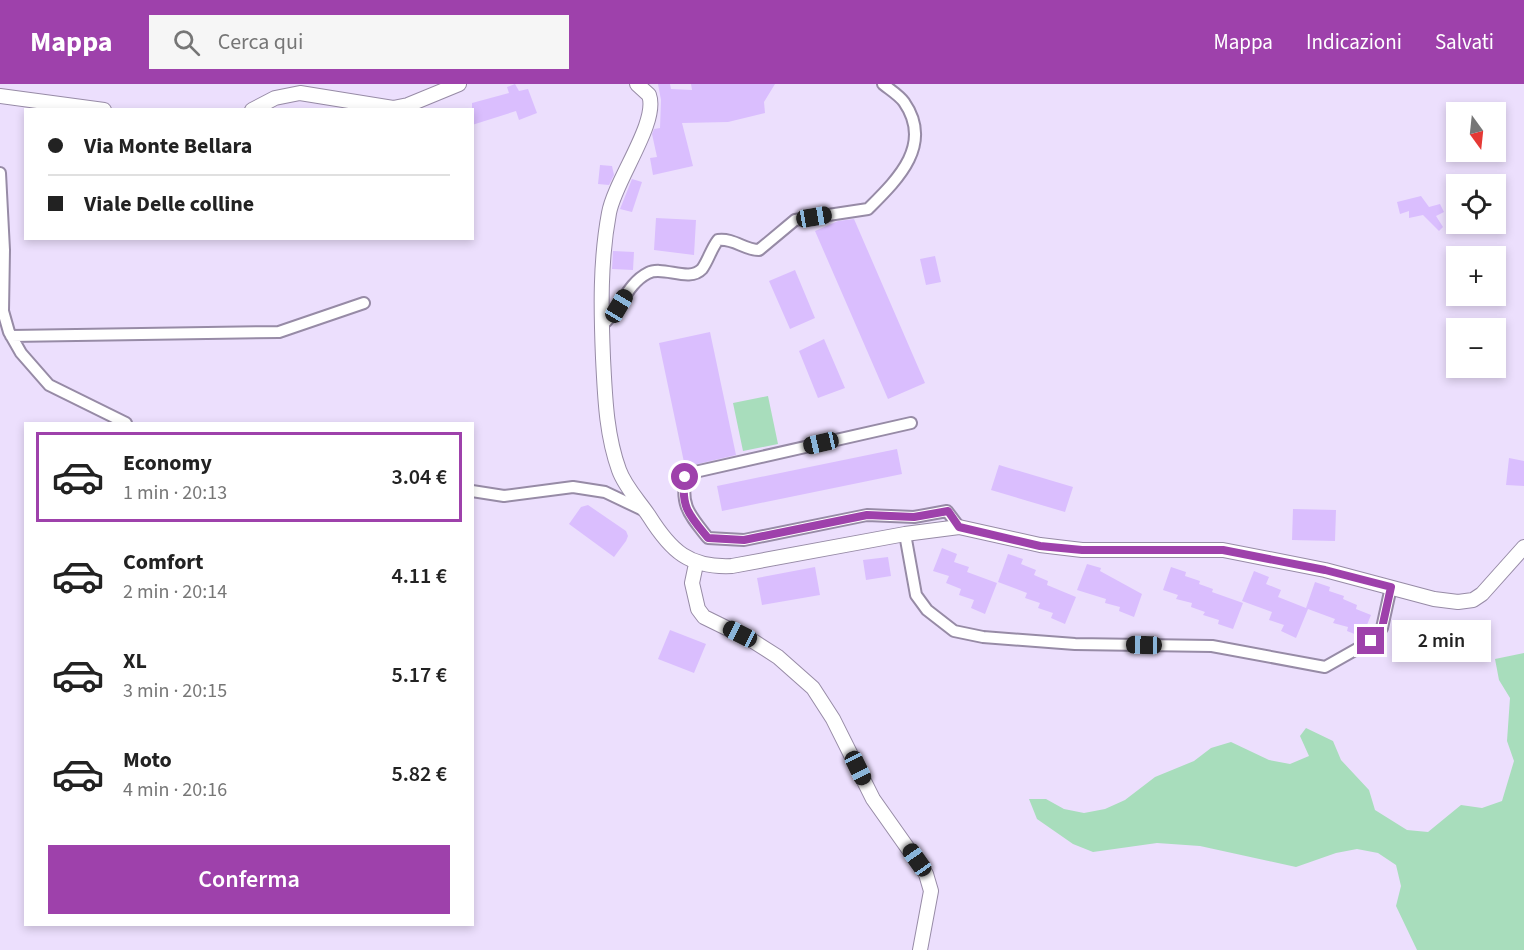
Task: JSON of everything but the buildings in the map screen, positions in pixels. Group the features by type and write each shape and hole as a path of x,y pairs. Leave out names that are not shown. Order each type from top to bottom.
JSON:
{"street":[{"path":"408,105 435,84"},
{"path":"256,108 275,98 300,93 315,93 376,107 408,105 459,84"},
{"path":"637,84 649,94 651,113 611,204 604,247 602,325 606,404 613,450 624,481 663,538 696,564 713,567 732,566 905,534 959,527 1040,546 1082,550 1223,550 1325,570 1434,599 1458,602 1473,600 1491,585 1524,547"},
{"path":"602,325 612,317 626,294 642,277 650,272 693,275 702,269 718,240 726,239 752,250 759,250 768,246 795,220 868,209 912,157 915,126 904,101 883,84"},
{"path":"0,96 89,108"},
{"path":"0,173 4,250 3,311 11,336 21,353 49,385 124,422"},
{"path":"11,336 279,332 364,303"},
{"path":"911,423 686,474 682,496 688,513 708,538 744,540 867,515 914,517 948,511 959,527"},
{"path":"474,491 504,496 573,487 605,492 645,511"},
{"path":"905,534 913,586 916,595 927,610 954,631 982,637 1076,644 1212,646 1325,667 1371,641 1382,628 1391,587"},
{"path":"696,564 692,583 698,609 704,617 753,641 778,657 813,688 833,718 873,799 926,874 931,891 920,950"}],"green space":[{"path":"768,396 778,444 743,451 733,403"},
{"path":"1524,653 1524,950 1417,950 1396,906 1401,886 1396,865 1378,853 1357,849 1336,853 1296,867 1200,846 1157,843 1093,852 1073,844 1037,819 1029,799 1046,799 1064,809 1084,813 1105,809 1125,800 1155,777 1194,761 1211,748 1231,742 1269,760 1290,764 1309,756 1300,736 1306,728 1333,741 1341,760 1369,790 1375,810 1407,830 1428,832 1461,805 1482,808 1502,801 1514,761 1507,741 1510,698 1499,680 1495,659"}],"route":[{"path":"685,477 682,496 688,513 708,538 744,540 867,515 914,517 948,511 959,527 1040,546 1082,550 1223,550 1325,570 1391,587 1382,628 1371,641"}]}
